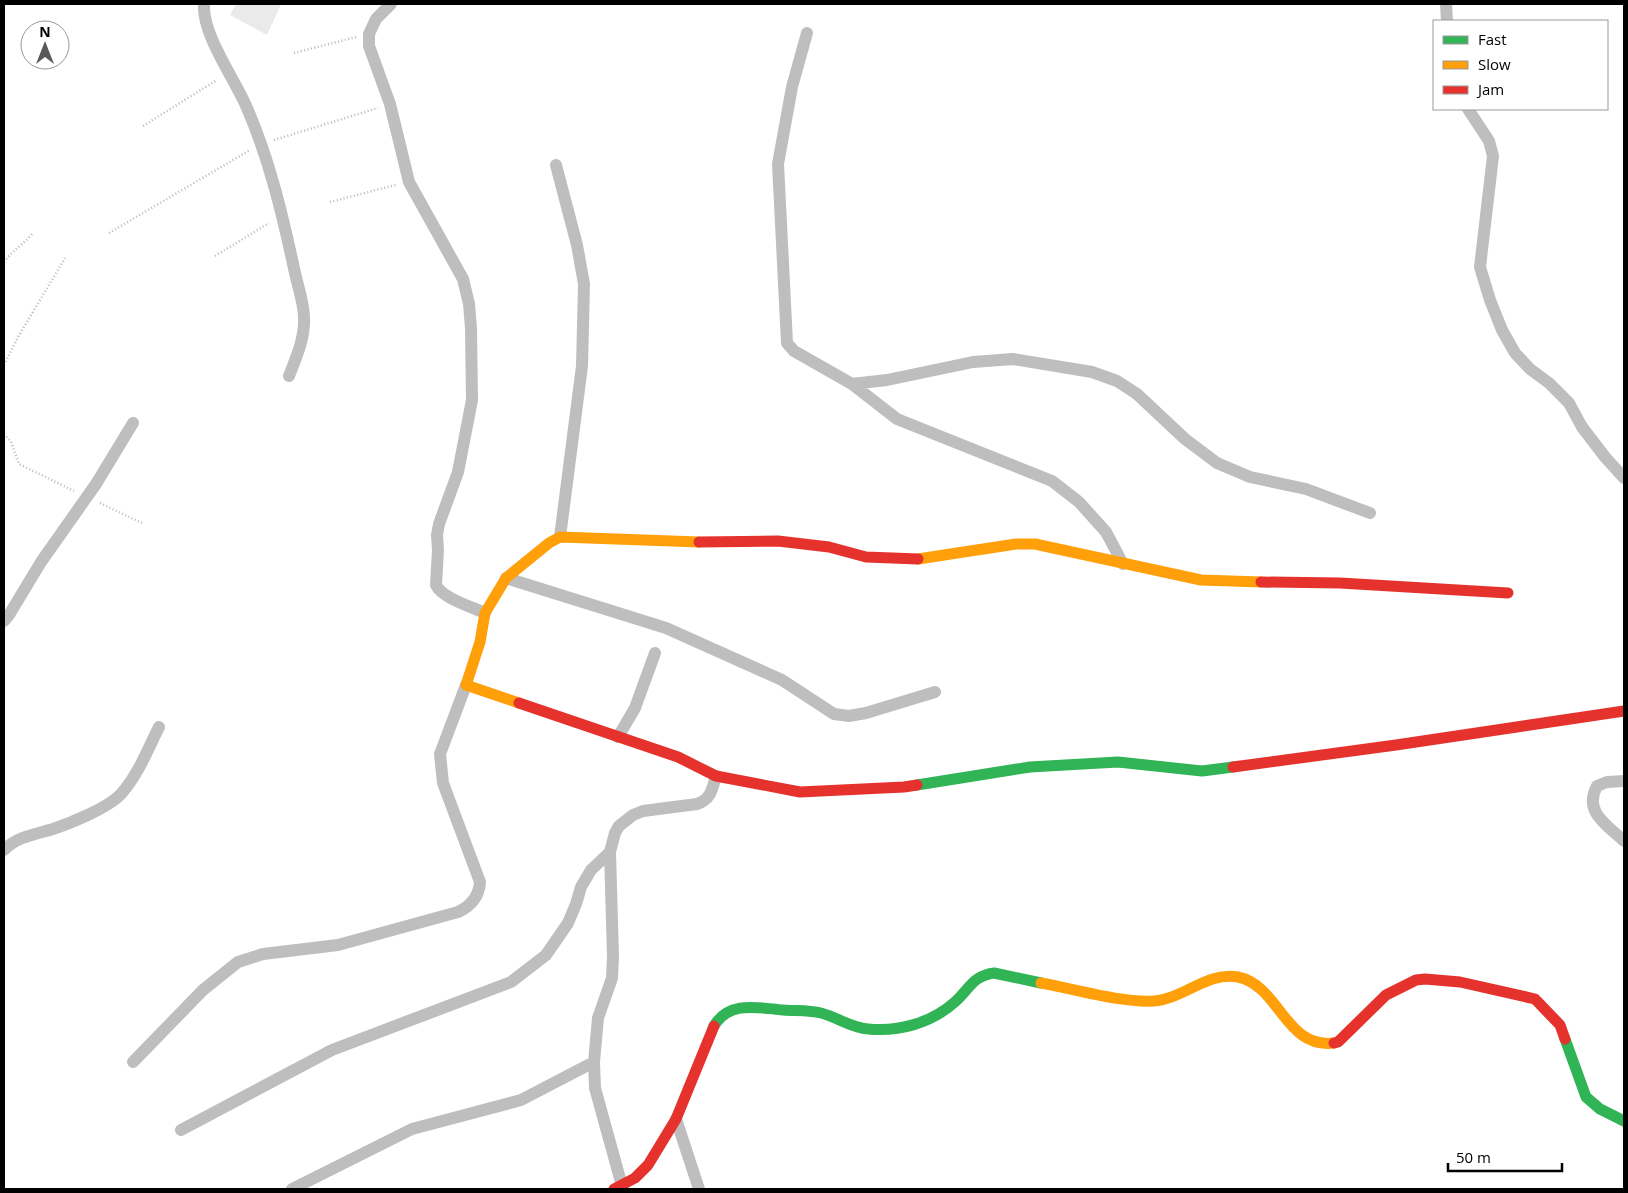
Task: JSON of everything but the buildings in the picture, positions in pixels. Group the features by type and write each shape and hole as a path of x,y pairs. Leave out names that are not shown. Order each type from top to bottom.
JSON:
{"street":[{"path":"204,4 208,31 247,108 261,145 283,217 304,317 301,343 289,376"},
{"path":"391,4 376,19 369,34 369,46 390,104 409,182 463,279 469,304 471,328 472,400 458,472 437,534 436,585 442,592 453,599 486,613"},
{"path":"1446,4 1447,20"},
{"path":"807,33 792,86 778,164 787,343 794,351 852,384 897,419 1052,481 1079,502 1106,532 1123,564"},
{"path":"1469,110 1489,141 1492,156 1480,267 1502,330 1530,369 1549,383 1568,403 1582,427 1624,478"},
{"path":"556,165 577,245 584,284 582,366 560,537"},
{"path":"852,384 887,380 973,362 1013,359 1092,372 1117,381 1137,394 1185,439 1217,462 1250,477 1306,489 1370,513"},
{"path":"4,621 41,562 87,497 133,423"},
{"path":"133,1062 203,990 238,962 263,954 338,945 458,912 471,904 478,893 480,882 443,783 440,754 466,685 480,642 486,613 506,578 549,543 560,537 683,542 778,541 829,546 866,557 919,559 1016,544 1035,544 1201,580 1340,583 1508,593"},
{"path":"506,578 666,628 782,680 834,714 849,716 866,713 935,692"},
{"path":"618,737 635,708 655,653"},
{"path":"466,685 678,757 716,776 800,792 904,787 1030,767 1118,762 1202,771 1396,745 1624,711"},
{"path":"4,850 16,841 66,824 106,805 120,795 140,766 159,727"},
{"path":"716,776 710,795 703,802 643,811 625,820 615,833 610,852 612,978 598,1018 594,1062 595,1088 618,1188 635,1178 648,1164 676,1119 720,1015 744,1007 821,1014 848,1025 866,1029 892,1029 914,1025 936,1015 955,1001 976,978 994,973 1121,998 1143,1000 1164,1000 1213,980 1224,977 1236,977 1247,980 1256,987 1300,1035 1308,1041 1318,1043 1338,1042 1386,995 1416,980 1460,982 1526,996 1535,999 1560,1025 1586,1097 1600,1109 1624,1121"},
{"path":"1624,781 1608,782 1597,786 1592,794 1595,813 1624,841"},
{"path":"181,1130 332,1050 511,982 546,955 568,923 581,887 591,870 610,852"},
{"path":"292,1189 412,1129 521,1100 594,1062"},
{"path":"676,1119 699,1189"}],"path":[{"path":"294,53 339,40 369,34"},
{"path":"143,126 230,73"},
{"path":"109,233 261,145 390,104"},
{"path":"330,202 409,182"},
{"path":"215,256 270,222 283,217"},
{"path":"4,262 33,233"},
{"path":"4,366 18,338 65,258"},
{"path":"4,434 11,442 19,464 142,524"}],"shaded area":[{"path":"236,4 281,4 267,35 230,15"}],"traffic: fast":[{"path":"917,785 1030,767 1118,762 1202,771 1233,767"},
{"path":"714,1026 728,1012 755,1007 816,1012 862,1028 891,1029 915,1024 947,1009 972,983 987,975 994,973 1041,983"},
{"path":"1565,1039 1586,1097 1600,1109 1624,1121"}],"traffic: slow":[{"path":"519,703 466,685 480,642 485,613 506,578 549,543 560,537 699,542"},
{"path":"918,559 1016,544 1035,544 1201,580 1261,582"},
{"path":"1041,983 1113,998 1154,1001 1175,996 1216,978 1238,977 1252,983 1264,992 1293,1027 1304,1036 1318,1042 1334,1043"}],"traffic: jam":[{"path":"699,542 778,541 829,547 866,557 918,559"},
{"path":"1261,582 1340,583 1508,593"},
{"path":"519,703 678,757 716,776 800,792 917,785"},
{"path":"1233,767 1624,711"},
{"path":"1334,1043 1338,1042 1386,995 1416,980 1425,979 1460,982 1535,999 1560,1025 1565,1039"},
{"path":"614,1189 635,1178 648,1165 676,1119 714,1026"}]}
